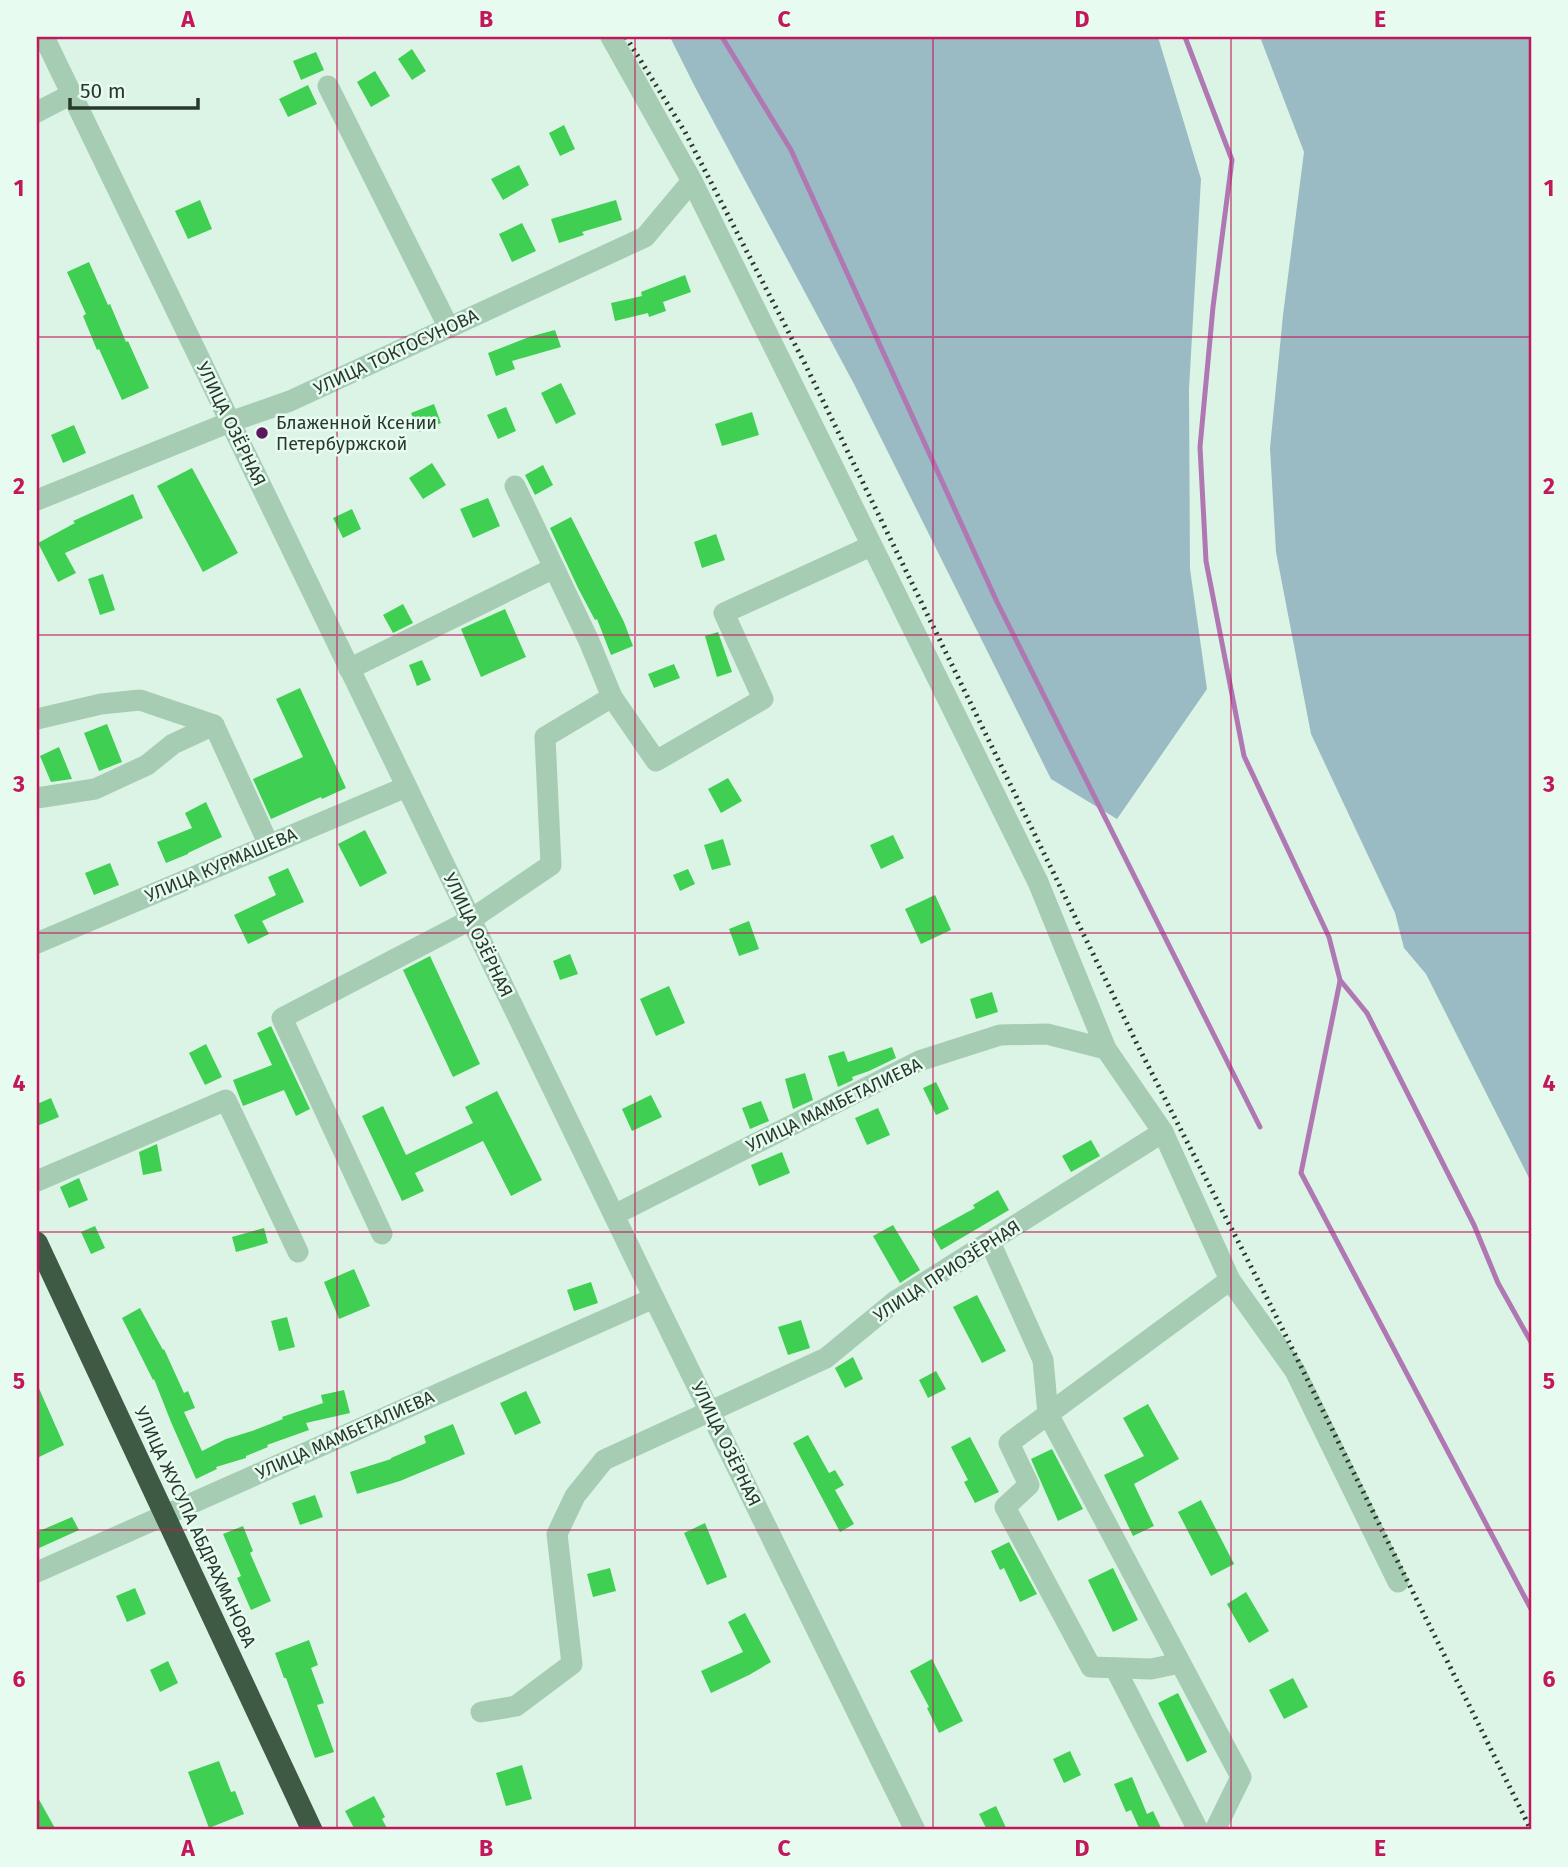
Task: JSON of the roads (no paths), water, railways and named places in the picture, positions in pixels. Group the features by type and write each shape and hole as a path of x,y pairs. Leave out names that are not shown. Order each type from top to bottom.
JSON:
{"highway":[{"name":"УЛИЦА ЖУСУПА АБДРАХМАНОВА","path":"37,1242 312,1830"}],"street":[{"name":"УЛИЦА ОЗЁРНАЯ","path":"44,37 912,1829"},
{"path":"611,37 692,181 1038,881 1106,1049 1163,1132 1230,1280 1295,1371 1398,1582"},
{"path":"328,86 449,328"},
{"path":"37,112 72,94"},
{"name":"УЛИЦА ТОКТОСУНОВА","path":"37,500 230,422 290,401 645,237 692,181"},
{"path":"515,486 589,641 612,697 656,761 763,699 724,613 871,546"},
{"path":"349,669 554,568"},
{"path":"382,1234 282,1018 470,920 551,864 545,737 612,697"},
{"path":"37,719 100,704 140,700 214,725 269,845"},
{"path":"37,799 95,789 147,765 173,744 214,725"},
{"name":"УЛИЦА КУРМАШЕВА","path":"37,943 406,787"},
{"name":"УЛИЦА МАМБЕТАЛИЕВА","path":"614,1215 919,1061 1000,1035 1047,1034 1106,1049"},
{"path":"37,1181 226,1100 298,1252"},
{"name":"УЛИЦА ПРИОЗЁРНАЯ","path":"481,1712 516,1706 572,1664 558,1534 575,1496 604,1460 826,1358 894,1302 1163,1132"},
{"path":"990,1242 1043,1360 1048,1415 1241,1777 1215,1830"},
{"path":"1180,1663 1151,1669 1091,1667 1005,1507 1029,1485 1009,1443 1230,1280"},
{"name":"УЛИЦА МАМБЕТАЛИЕВА","path":"37,1572 654,1298"},
{"path":"1115,1668 1198,1830"}],"waterway":[{"path":"722,37 791,150 997,602 1260,1127"},
{"path":"1185,37 1232,160 1213,307 1200,447 1206,561 1244,756 1329,937 1340,980 1367,1013 1474,1225 1498,1283 1531,1342"},
{"path":"1340,981 1301,1173 1531,1609"}],"railway":[{"path":"626,37 685,132 804,362 1138,1046 1266,1296 1531,1830"}],"place":[{"name":"Блаженной Ксении Петербуржской","path":"262,433"}]}
